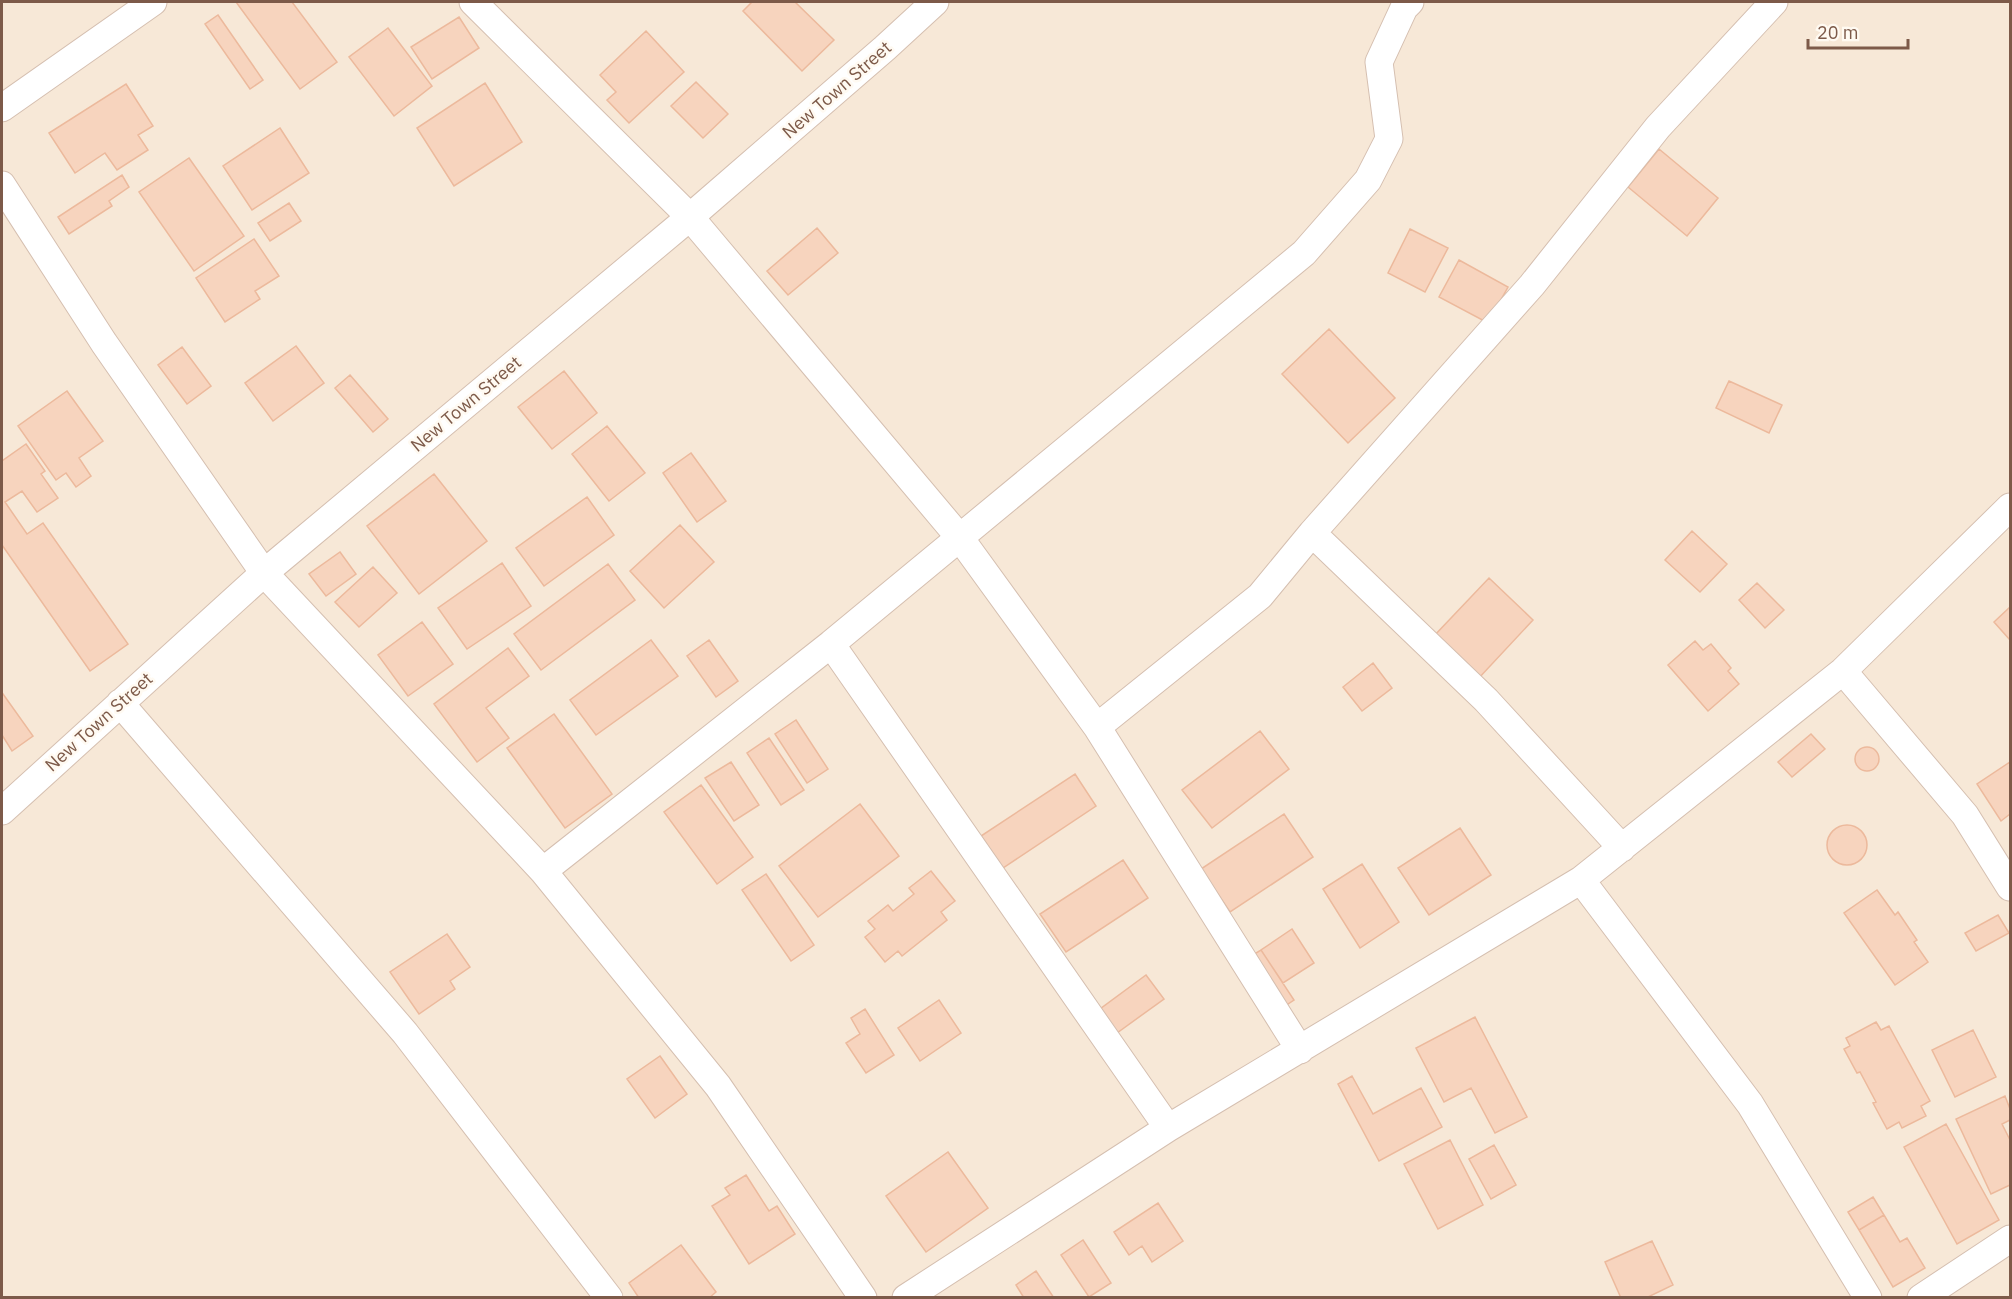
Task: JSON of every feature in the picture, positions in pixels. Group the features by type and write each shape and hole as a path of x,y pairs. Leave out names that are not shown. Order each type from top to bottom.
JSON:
{"street":[{"path":"2,108 153,2"},
{"path":"473,2 690,217 960,538 1096,727 1300,1050"},
{"name":"New Town Street","path":"2,811 264,573 690,217 935,2"},
{"path":"543,871 831,644 1304,253 1368,180 1389,139 1379,62 1404,8 1410,2"},
{"path":"1096,727 1260,596 1312,533 1532,285 1658,127 1774,2"},
{"path":"2,185 105,343 264,573 543,871 718,1086 863,1298"},
{"path":"906,1298 1168,1128 1581,880 1843,671 2010,507"},
{"path":"1312,533 1486,700 1622,848"},
{"path":"831,644 1168,1128"},
{"path":"1843,671 1965,815 2010,887"},
{"path":"120,703 405,1033 609,1298"},
{"path":"1581,880 1750,1104 1868,1298"},
{"path":"1921,1298 2010,1239"}],"shaded area":[{"path":"2,2 2010,2 2010,1297 2,1297"}],"building":[{"path":"236,2 292,2 337,62 300,89"},
{"path":"752,2 795,2 834,40 802,71 743,11"},
{"path":"218,15 263,80 250,89 205,24"},
{"path":"459,17 479,48 432,79 411,47"},
{"path":"388,28 432,86 394,116 349,57"},
{"path":"646,31 684,72 629,123 607,100 616,92 600,75"},
{"path":"696,82 728,114 703,138 671,106"},
{"path":"485,83 522,142 454,186 417,128"},
{"path":"126,84 153,126 138,135 148,150 117,170 105,153 75,173 49,133"},
{"path":"280,128 309,173 252,210 223,166"},
{"path":"1659,149 1718,198 1687,236 1628,187"},
{"path":"189,158 244,236 194,271 139,192"},
{"path":"122,175 129,187 109,201 112,206 69,234 58,217"},
{"path":"289,203 301,221 270,241 258,223"},
{"path":"817,228 838,253 788,295 767,271"},
{"path":"1410,229 1448,248 1425,292 1388,273"},
{"path":"254,239 279,276 255,291 260,299 225,322 196,278"},
{"path":"1459,260 1508,287 1488,323 1439,297"},
{"path":"1329,329 1395,398 1348,443 1282,374"},
{"path":"296,346 324,383 273,421 245,383"},
{"path":"182,347 211,386 187,404 158,365"},
{"path":"564,371 597,413 552,449 518,407"},
{"path":"350,375 388,419 373,432 335,388"},
{"path":"1729,381 1782,405 1769,433 1716,408"},
{"path":"67,391 103,441 79,458 91,476 76,487 66,473 56,480 18,426"},
{"path":"607,426 645,473 609,501 572,454"},
{"path":"26,444 45,471 41,474 58,498 37,512 22,491 5,502 27,534 43,523 128,644 90,671 2,545 2,461"},
{"path":"691,453 726,501 697,522 663,473"},
{"path":"434,474 487,541 419,594 367,526"},
{"path":"587,497 614,535 544,586 516,548"},
{"path":"680,525 714,562 664,608 630,571"},
{"path":"1692,531 1727,564 1700,592 1665,560"},
{"path":"340,552 356,574 326,596 309,574"},
{"path":"502,563 531,606 467,649 438,608"},
{"path":"608,564 635,600 541,670 514,634"},
{"path":"373,567 397,593 359,627 335,602"},
{"path":"1489,578 1533,620 1478,679 1433,637"},
{"path":"1757,583 1784,610 1765,628 1739,600"},
{"path":"2010,607 2010,640 1994,622"},
{"path":"422,622 453,664 408,696 378,655"},
{"path":"651,640 678,676 596,735 570,700"},
{"path":"709,640 738,681 716,697 687,656"},
{"path":"1695,641 1703,650 1711,644 1731,668 1728,671 1739,684 1708,711 1668,665"},
{"path":"508,648 529,676 486,708 509,738 477,762 434,704"},
{"path":"1373,663 1392,688 1362,711 1343,687"},
{"path":"3,694 33,736 12,751 2,735"},
{"path":"554,714 612,794 565,828 507,748"},
{"path":"796,720 828,769 807,783 775,734"},
{"path":"1260,731 1289,769 1212,828 1182,790"},
{"path":"1811,734 1825,749 1792,777 1778,762"},
{"path":"769,738 804,790 781,805 747,753"},
{"path":"1862,747 1872,747 1879,754 1879,764 1872,771 1862,771 1855,764 1855,754"},
{"path":"731,762 759,805 734,821 705,778"},
{"path":"2010,762 2010,814 2001,821 1977,784"},
{"path":"1075,774 1096,806 1003,868 981,836"},
{"path":"701,785 753,857 717,884 664,812"},
{"path":"860,804 899,856 818,917 779,866"},
{"path":"1284,814 1313,857 1230,912 1201,869"},
{"path":"1847,825 1861,831 1867,845 1861,859 1847,865 1833,859 1827,845 1833,831"},
{"path":"1460,828 1491,875 1429,915 1398,868"},
{"path":"1123,860 1148,898 1066,952 1040,914"},
{"path":"1362,864 1399,922 1360,948 1323,889"},
{"path":"931,871 955,901 941,912 947,920 902,956 898,951 885,962 865,937 875,929 868,921 888,905 893,911 914,894 909,888"},
{"path":"766,874 814,945 791,961 742,890"},
{"path":"1877,890 1895,915 1898,912 1917,940 1914,942 1928,962 1895,985 1844,913"},
{"path":"1998,915 2009,933 1976,951 1965,933"},
{"path":"1292,929 1314,963 1283,983 1261,950"},
{"path":"447,934 470,967 450,981 455,989 419,1014 390,972"},
{"path":"1261,950 1294,1000 1279,1010 1246,959"},
{"path":"1146,975 1164,999 1117,1033 1100,1009"},
{"path":"939,1000 961,1033 920,1061 898,1028"},
{"path":"865,1009 894,1055 866,1073 846,1043 860,1034 851,1018"},
{"path":"1475,1017 1527,1117 1495,1133 1471,1088 1444,1102 1416,1048"},
{"path":"1876,1022 1881,1030 1889,1026 1930,1101 1921,1106 1926,1116 1902,1128 1899,1122 1887,1129 1860,1072 1857,1073 1844,1049 1850,1046 1846,1038"},
{"path":"1973,1030 1996,1077 1955,1097 1932,1050"},
{"path":"660,1056 687,1094 655,1118 627,1079"},
{"path":"1352,1076 1373,1114 1421,1088 1442,1127 1379,1161 1338,1084"},
{"path":"2005,1096 2010,1109 2010,1120 2002,1124 2010,1140 2010,1185 1991,1194 1956,1119"},
{"path":"1946,1124 1999,1220 1957,1244 1904,1147"},
{"path":"1450,1140 1483,1205 1438,1229 1404,1164"},
{"path":"1494,1145 1516,1185 1491,1199 1469,1159"},
{"path":"948,1152 988,1208 926,1252 886,1196"},
{"path":"746,1175 769,1211 777,1206 795,1234 749,1264 712,1206 730,1195 725,1188"},
{"path":"1873,1197 1884,1215 1859,1230 1848,1212"},
{"path":"1158,1203 1183,1241 1152,1262 1142,1246 1129,1255 1114,1232"},
{"path":"1884,1215 1900,1242 1907,1238 1925,1268 1893,1287 1859,1230"},
{"path":"1083,1240 1111,1283 1089,1297 1061,1255"},
{"path":"1652,1241 1673,1285 1646,1298 1621,1298 1605,1262"},
{"path":"681,1245 716,1292 709,1298 639,1298 629,1283"},
{"path":"1036,1271 1054,1298 1024,1298 1016,1285"}]}
